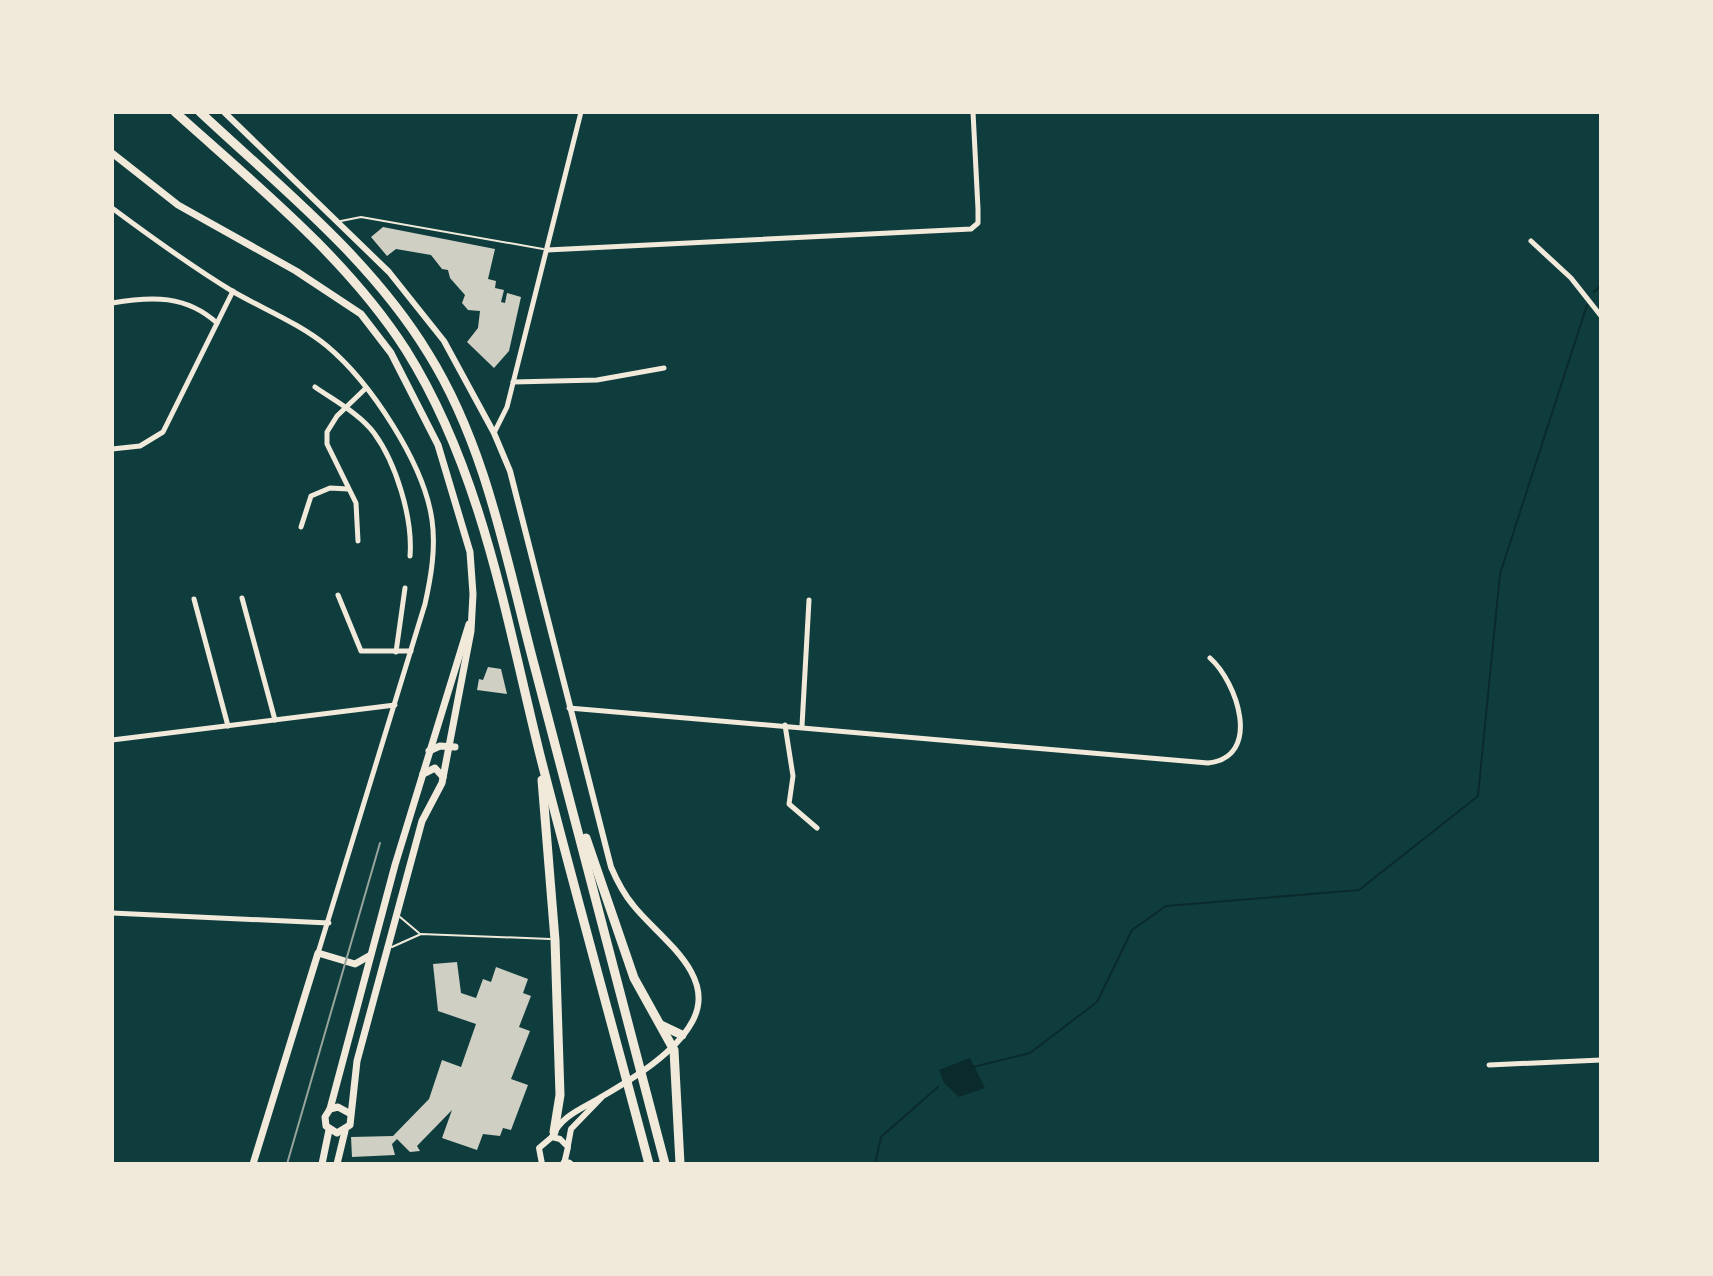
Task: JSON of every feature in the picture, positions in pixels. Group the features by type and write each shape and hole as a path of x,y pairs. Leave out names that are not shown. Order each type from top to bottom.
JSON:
{"highway":[{"path":"175,112 347,275 407,352 464,470 494,570 649,1164"},
{"path":"200,112 365,269 410,325 442,377 481,468 665,1164"},
{"path":"541,759 555,940 560,1095 553,1134"},
{"path":"575,815 594,857 634,978 673,1048 680,1164"},
{"path":"658,1023 682,1035"}],"main road":[{"path":"112,153 178,205 340,297 377,333 421,409 450,475 474,581 452,747 440,790 422,821 357,1061 350,1125 345,1131 337,1164"},
{"path":"322,1164 329,1130 325,1122 340,1061 421,775 470,622"},
{"path":"429,751 452,747"},
{"path":"421,775 433,768 443,777"},
{"path":"253,1164 318,953 355,964 371,954"},
{"path":"314,967 332,958"},
{"path":"355,964 363,982"},
{"path":"330,1109 338,1107 349,1113"},
{"path":"329,1130 337,1133 345,1131"}],"street":[{"path":"224,112 340,221 389,272 437,331 494,433 510,471 607,854 618,882 694,977 697,1010 673,1048 601,1098 565,1118 553,1134 540,1144 541,1163"},
{"path":"494,433 513,382 580,112"},
{"path":"547,250 964,230 978,223 973,112"},
{"path":"112,208 233,291 324,343 366,388 413,465 432,522 428,588 318,953"},
{"path":"1531,241 1571,278 1601,316"},
{"path":"112,449 140,446 163,432 233,291"},
{"path":"112,303 185,302 202,309 217,323"},
{"path":"513,382 597,380 664,368"},
{"path":"315,387 375,434 391,467 412,537 410,556"},
{"path":"358,541 356,503 327,444 327,432 345,408 366,388"},
{"path":"301,527 311,496 330,488 348,489"},
{"path":"396,652 405,588"},
{"path":"338,595 361,651 411,651"},
{"path":"242,598 275,720"},
{"path":"194,599 228,726"},
{"path":"802,726 809,600"},
{"path":"568,707 1217,762 1232,749 1241,719 1230,680 1210,658"},
{"path":"112,740 395,705"},
{"path":"785,725 793,776 789,804 817,828"},
{"path":"112,913 329,923"},
{"path":"1489,1065 1601,1060"},
{"path":"566,1164 571,1129 601,1098"},
{"path":"553,1134 568,1147"}],"lane":[{"path":"340,221 361,217 547,250"},
{"path":"397,912 409,927 421,934"},
{"path":"387,950 402,939 421,934 555,940"}],"water":[{"path":"970,1058 985,1088 959,1097 944,1083 939,1070"}],"building":[{"path":"383,227 495,249 488,279 496,281 495,288 504,290 501,302 505,303 507,293 521,297 509,351 494,368 467,342 478,328 480,311 468,310 462,303 465,295 450,278 448,270 442,269 431,255 396,249 387,256 371,237"},
{"path":"488,667 501,669 507,694 477,690 479,679 483,680"},
{"path":"457,962 461,993 476,998 483,979 491,982 496,967 528,979 523,993 531,996 519,1027 530,1031 511,1079 528,1085 511,1130 503,1128 500,1136 483,1134 477,1150 442,1138 452,1110 417,1146 420,1151 410,1152 397,1139 392,1144 395,1155 352,1157 351,1137 393,1136 429,1099 442,1060 461,1067 476,1024 438,1011 433,964"}],"waterway":[{"path":"1594,292 1601,285"},
{"path":"973,1067 1030,1053 1097,1002 1132,930 1166,906 1359,890 1478,796 1500,574 1587,305"},
{"path":"875,1164 881,1137 938,1087"}],"railway":[{"path":"287,1164 380,843"}]}
